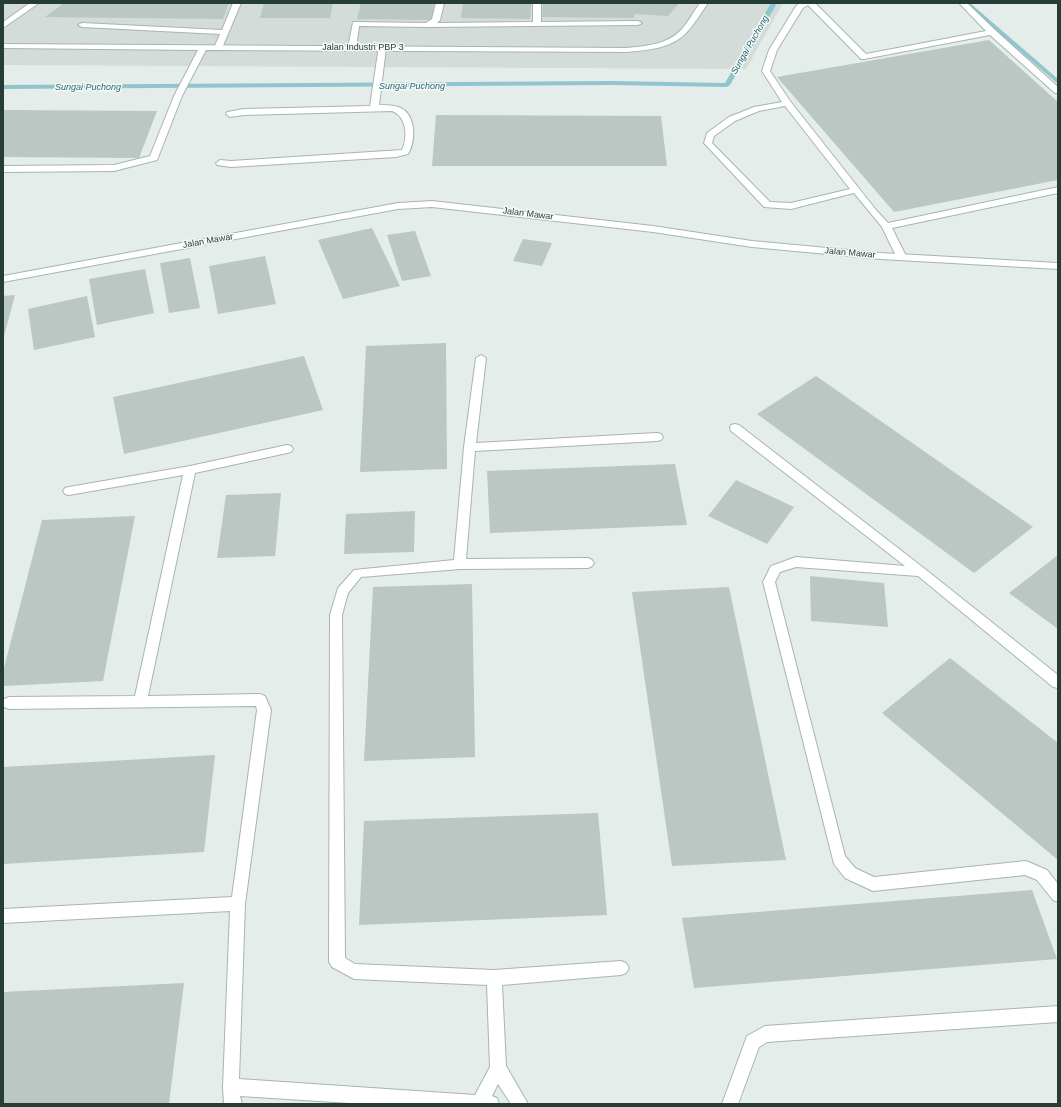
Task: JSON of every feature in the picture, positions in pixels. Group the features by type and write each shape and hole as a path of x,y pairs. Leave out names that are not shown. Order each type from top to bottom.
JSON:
{"street":[{"path":"3,26 35,3"},
{"path":"218,48 237,3"},
{"path":"427,25 436,20 440,3"},
{"path":"537,3 537,24"},
{"name":"Jalan Industri PBP 3","path":"3,46 626,50 652,48 670,41 683,32 704,3"},
{"path":"806,3 800,6 773,50 766,71 787,103 886,226 902,256"},
{"path":"811,3 864,57 992,32"},
{"path":"963,3 992,32 1058,91"},
{"path":"352,48 356,24 427,25 638,23"},
{"path":"82,25 225,32"},
{"path":"3,169 114,168 154,158 178,96 203,48"},
{"path":"374,108 382,48"},
{"path":"787,103 757,109 732,120 710,135 708,143 767,205 792,206 856,190"},
{"path":"220,163 231,164 388,155 405,152 409,146 410,132 404,115 401,111 395,109 374,108 244,112 230,114"},
{"path":"886,226 1058,190"},
{"name":"Jalan Mawar","path":"3,279 398,206 432,204 638,227 752,244 902,256 1058,266"},
{"path":"460,564 470,447 481,358"},
{"path":"735,428 920,572 1058,683"},
{"path":"470,447 657,437"},
{"path":"69,491 190,470 287,449"},
{"path":"140,701 190,470"},
{"path":"920,572 796,562 775,569 769,582 839,859 850,873 873,884 1026,868 1042,875 1058,895"},
{"path":"588,563 460,564 358,573 342,591 336,615 337,962 354,971 494,978 621,968"},
{"path":"9,703 260,700 264,710 238,904 231,1087 232,1102 234,1104"},
{"path":"3,916 238,904"},
{"path":"231,1087 483,1103 498,1068 494,978"},
{"path":"730,1104 753,1042 765,1034 1058,1014"},
{"path":"498,1068 520,1104"}],"shaded area":[{"path":"3,3 783,3 746,69 3,65"}],"building":[{"path":"64,3 229,3 223,19 45,17"},
{"path":"264,3 333,3 330,18 260,18"},
{"path":"361,3 434,3 432,20 357,19"},
{"path":"463,3 531,3 530,19 461,18"},
{"path":"543,3 679,3 668,16 634,14 634,18 542,17"},
{"path":"989,40 1058,102 1058,180 894,212 777,77"},
{"path":"3,110 157,111 139,158 3,157"},
{"path":"436,115 661,116 667,166 432,166"},
{"path":"372,228 400,286 343,299 318,240"},
{"path":"415,231 431,276 402,281 387,235"},
{"path":"523,239 552,243 542,266 513,261"},
{"path":"265,256 276,304 218,314 209,266"},
{"path":"190,258 200,308 169,313 160,263"},
{"path":"145,269 154,313 97,325 89,279"},
{"path":"15,295 3,340 3,296"},
{"path":"87,296 95,337 34,350 28,309"},
{"path":"446,343 447,469 360,472 366,346"},
{"path":"304,356 323,410 124,454 113,397"},
{"path":"816,376 1033,527 974,573 757,414"},
{"path":"675,464 687,525 490,533 487,471"},
{"path":"736,480 794,507 767,544 708,516"},
{"path":"281,493 275,556 217,558 226,495"},
{"path":"415,511 414,552 344,554 346,514"},
{"path":"135,516 103,681 3,686 3,672 42,520"},
{"path":"1058,555 1058,629 1009,593"},
{"path":"810,576 884,583 888,627 811,621"},
{"path":"472,584 475,757 364,761 373,587"},
{"path":"729,587 786,860 672,866 632,592"},
{"path":"950,658 1058,743 1058,860 882,713"},
{"path":"215,755 204,852 3,864 3,767"},
{"path":"598,813 607,915 359,925 364,821"},
{"path":"1032,890 1057,959 694,988 682,918"},
{"path":"184,983 169,1104 3,1104 3,992"}],"waterway":[{"name":"Sungai Puchong","path":"3,87 611,83 727,85 774,3"},
{"name":"Sungai Puchong","path":"967,3 1058,82"}]}
